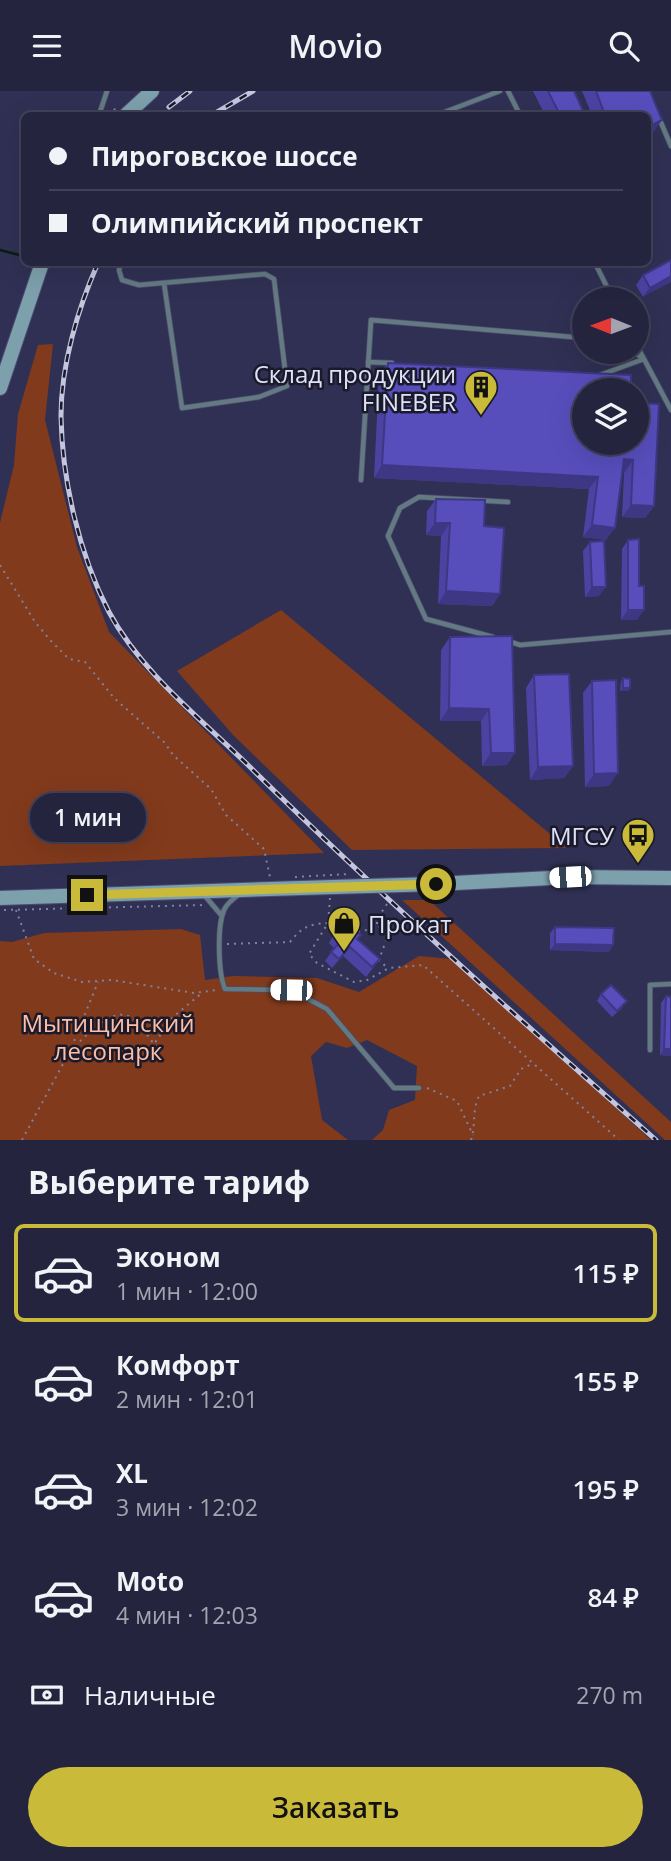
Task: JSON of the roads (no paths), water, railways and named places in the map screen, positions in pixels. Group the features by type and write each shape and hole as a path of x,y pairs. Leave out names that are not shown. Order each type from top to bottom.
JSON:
{"main road":[{"path":"129,112 152,91"},
{"path":"0,388 41,266"},
{"path":"0,898 195,891 334,891 570,877 671,878"}],"lane":[{"path":"100,112 107,91"},
{"path":"445,112 500,91"},
{"path":"508,91 518,112"},
{"path":"656,113 671,146"},
{"path":"120,266 122,280 139,285 265,274 274,279 288,386 259,397 182,408 164,283"},
{"path":"596,266 607,287"},
{"path":"361,480 371,320 572,337"},
{"path":"368,362 396,363"},
{"path":"587,374 601,375 631,364"},
{"path":"647,364 671,409"},
{"path":"508,502 419,497 400,508 388,536 426,619 520,645 671,632"},
{"path":"247,890 229,902 222,916 220,980 225,989 291,990 327,1009 394,1088 419,1088"},
{"path":"195,891 213,902 222,916"},
{"path":"650,1050 650,985 671,984"}],"waterway":[{"path":"0,250 21,255"}],"railway":[{"path":"169,107 190,91"},
{"path":"217,112 253,91"},
{"path":"97,266 67,357 62,397 62,440 69,491 81,541 98,590 122,634 154,674 348,862 656,1140"}],"place":[{"name":"Склад продукции FINEBER","path":"481,417"},
{"name":"МГСУ","path":"638,865"},
{"name":"Прокат","path":"344,953"}],"park label":[{"name":"Мытищинский лесопарк","path":"108,1036"}]}
